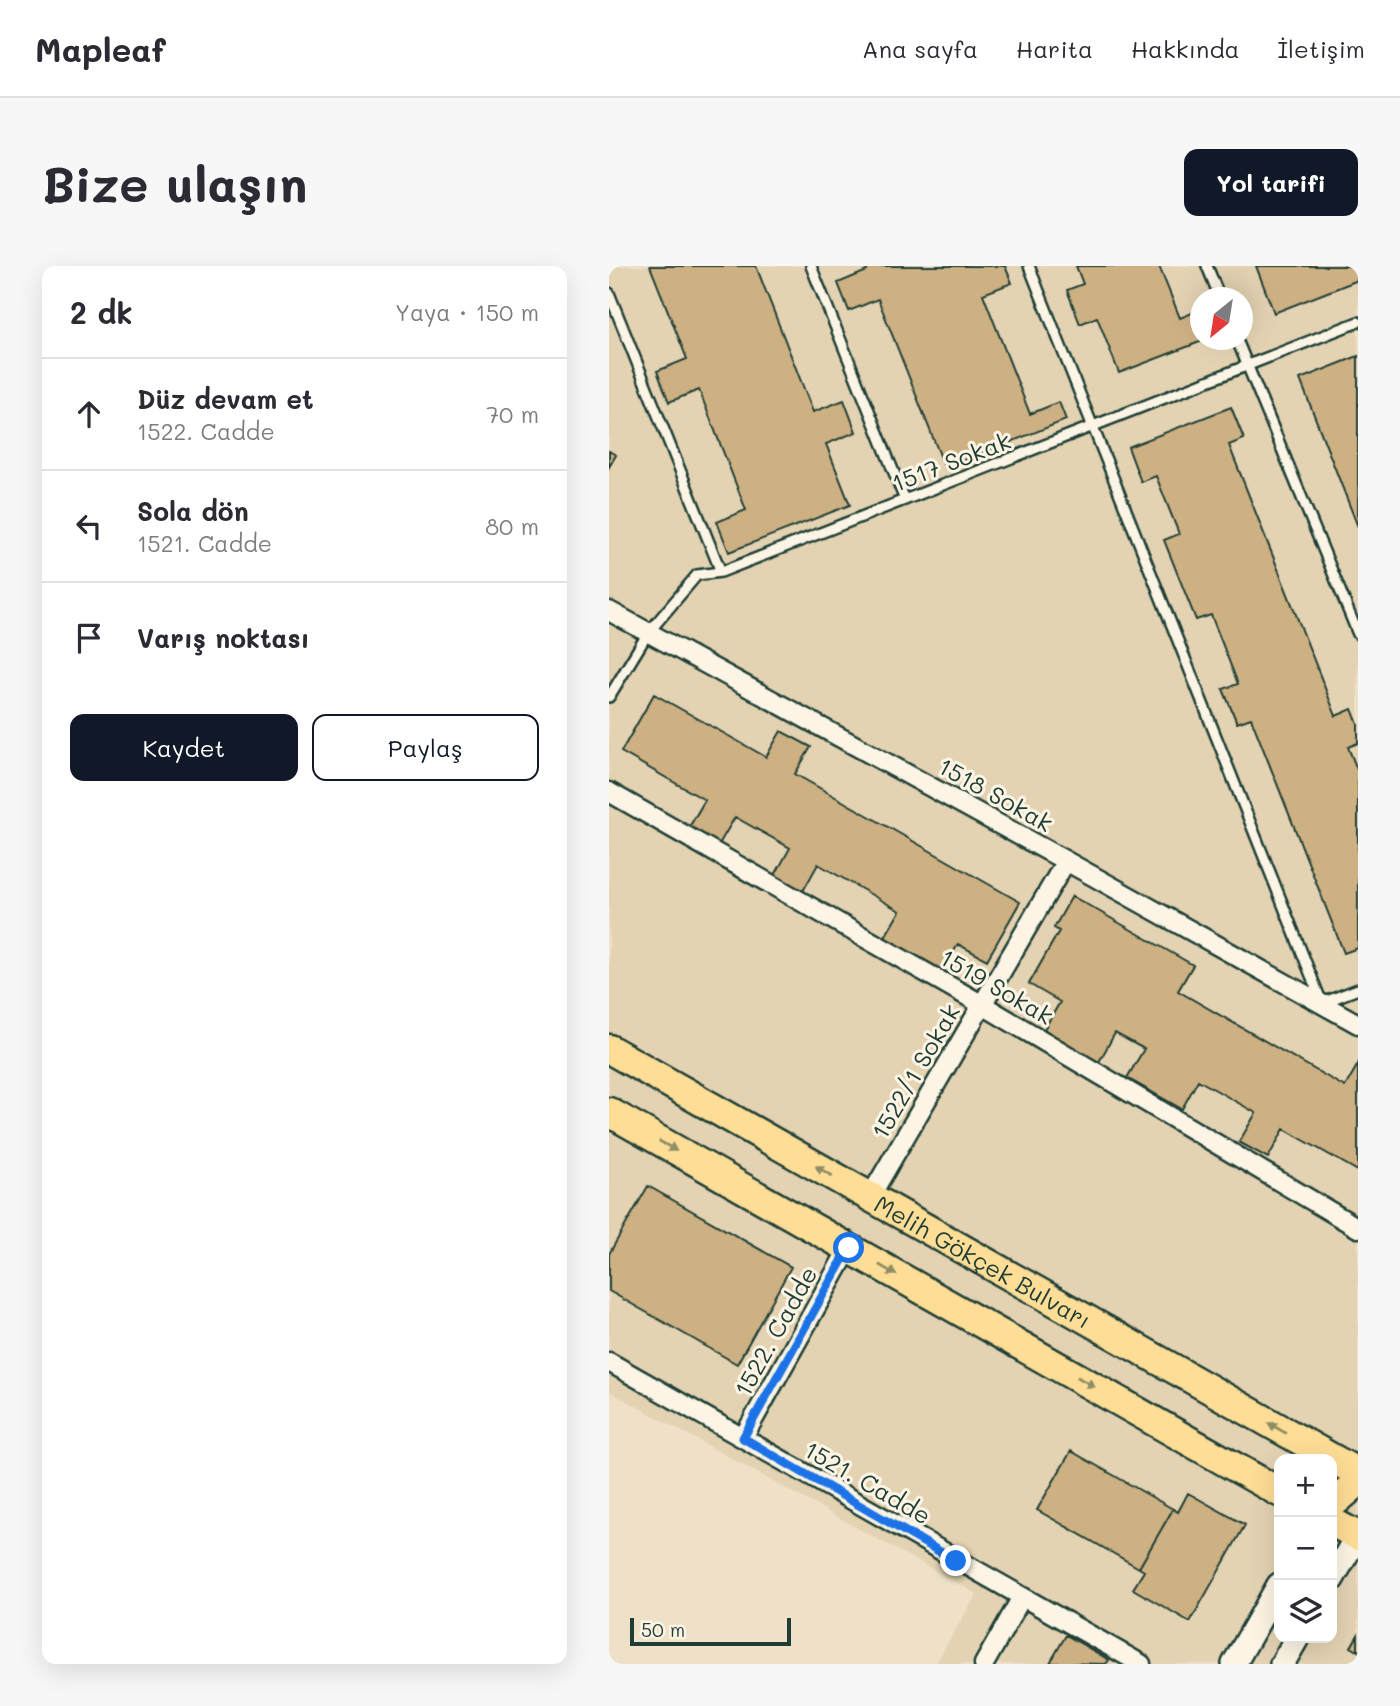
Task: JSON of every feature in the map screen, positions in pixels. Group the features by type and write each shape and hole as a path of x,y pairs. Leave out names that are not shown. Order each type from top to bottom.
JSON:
{"main road":[{"name":"Melih Gökçek Bulvarı","path":"609,1049 1358,1474"},
{"path":"609,1112 1274,1489"},
{"path":"1337,1500 1358,1482"},
{"path":"1337,1524 1358,1533"}],"street":[{"name":"1518 Sokak","path":"609,611 1358,1024"},
{"name":"1519 Sokak","path":"609,792 981,1004 1358,1228"},
{"name":"1522/1 Sokak","path":"870,1197 1066,861"},
{"name":"1522. Cadde","path":"743,1438 849,1248"},
{"name":"1521. Cadde","path":"609,1362 1141,1664"},
{"path":"1337,1570 1358,1533"},
{"path":"1234,1664 1274,1594"},
{"path":"984,1664 1022,1597"},
{"path":"1282,1664 1294,1643"}],"lane":[{"path":"811,266 905,500"},
{"path":"1029,266 1322,1003 1358,989"},
{"path":"1207,266 1216,287"},
{"path":"609,293 720,572"},
{"name":"1517 Sokak","path":"609,697 648,633 697,575 720,572 1358,322"},
{"path":"1241,350 1358,634"}],"shaded area":[{"path":"609,266 1358,266 1358,1664 935,1664 977,1594 609,1391"}],"building":[{"path":"650,266 756,266 813,412 844,400 856,432 826,444 850,505 729,552 717,522 746,510 699,390 669,402 657,371 687,359"},
{"path":"865,266 1005,266 1012,283 983,294 1030,414 1059,402 1066,420 945,468 878,299 849,311 838,283 867,271"},
{"path":"1076,266 1159,266 1180,318 1190,314 1190,346 1119,373 1097,317 1080,324 1067,290 1083,284"},
{"path":"1256,266 1358,266 1358,280 1274,313"},
{"path":"1358,356 1358,527 1300,379"},
{"path":"1231,407 1244,439 1229,445 1336,716 1352,709 1358,724 1358,743 1348,747 1358,772 1358,948 1344,953 1251,718 1237,723 1223,689 1238,684 1211,615 1196,620 1164,540 1179,534 1156,476 1141,482 1128,447"},
{"path":"609,451 616,455 609,467"},
{"path":"654,694 766,757 781,731 811,747 795,774 1020,902 987,960 958,944 942,973 883,940 900,911 818,864 802,893 774,877 790,848 735,817 718,846 688,829 705,800 621,752"},
{"path":"1072,896 1193,965 1178,991 1345,1087 1358,1064 1358,1171 1284,1129 1268,1158 1239,1142 1256,1113 1198,1080 1182,1109 1127,1078 1144,1049 1115,1033 1099,1062 1043,1031 1060,1002 1029,984 1059,931 1054,928"},
{"path":"648,1186 791,1267 737,1364 609,1291 609,1254"},
{"path":"1071,1451 1173,1509 1139,1568 1037,1510"},
{"path":"1188,1493 1245,1525 1190,1622 1133,1589 1144,1571 1139,1568 1173,1509 1178,1512"},
{"path":"1066,1635 1109,1660 1106,1664 1050,1663"},
{"path":"1358,1635 1358,1651 1351,1647"}],"route":[{"path":"849,1248 743,1438 956,1561"}]}
